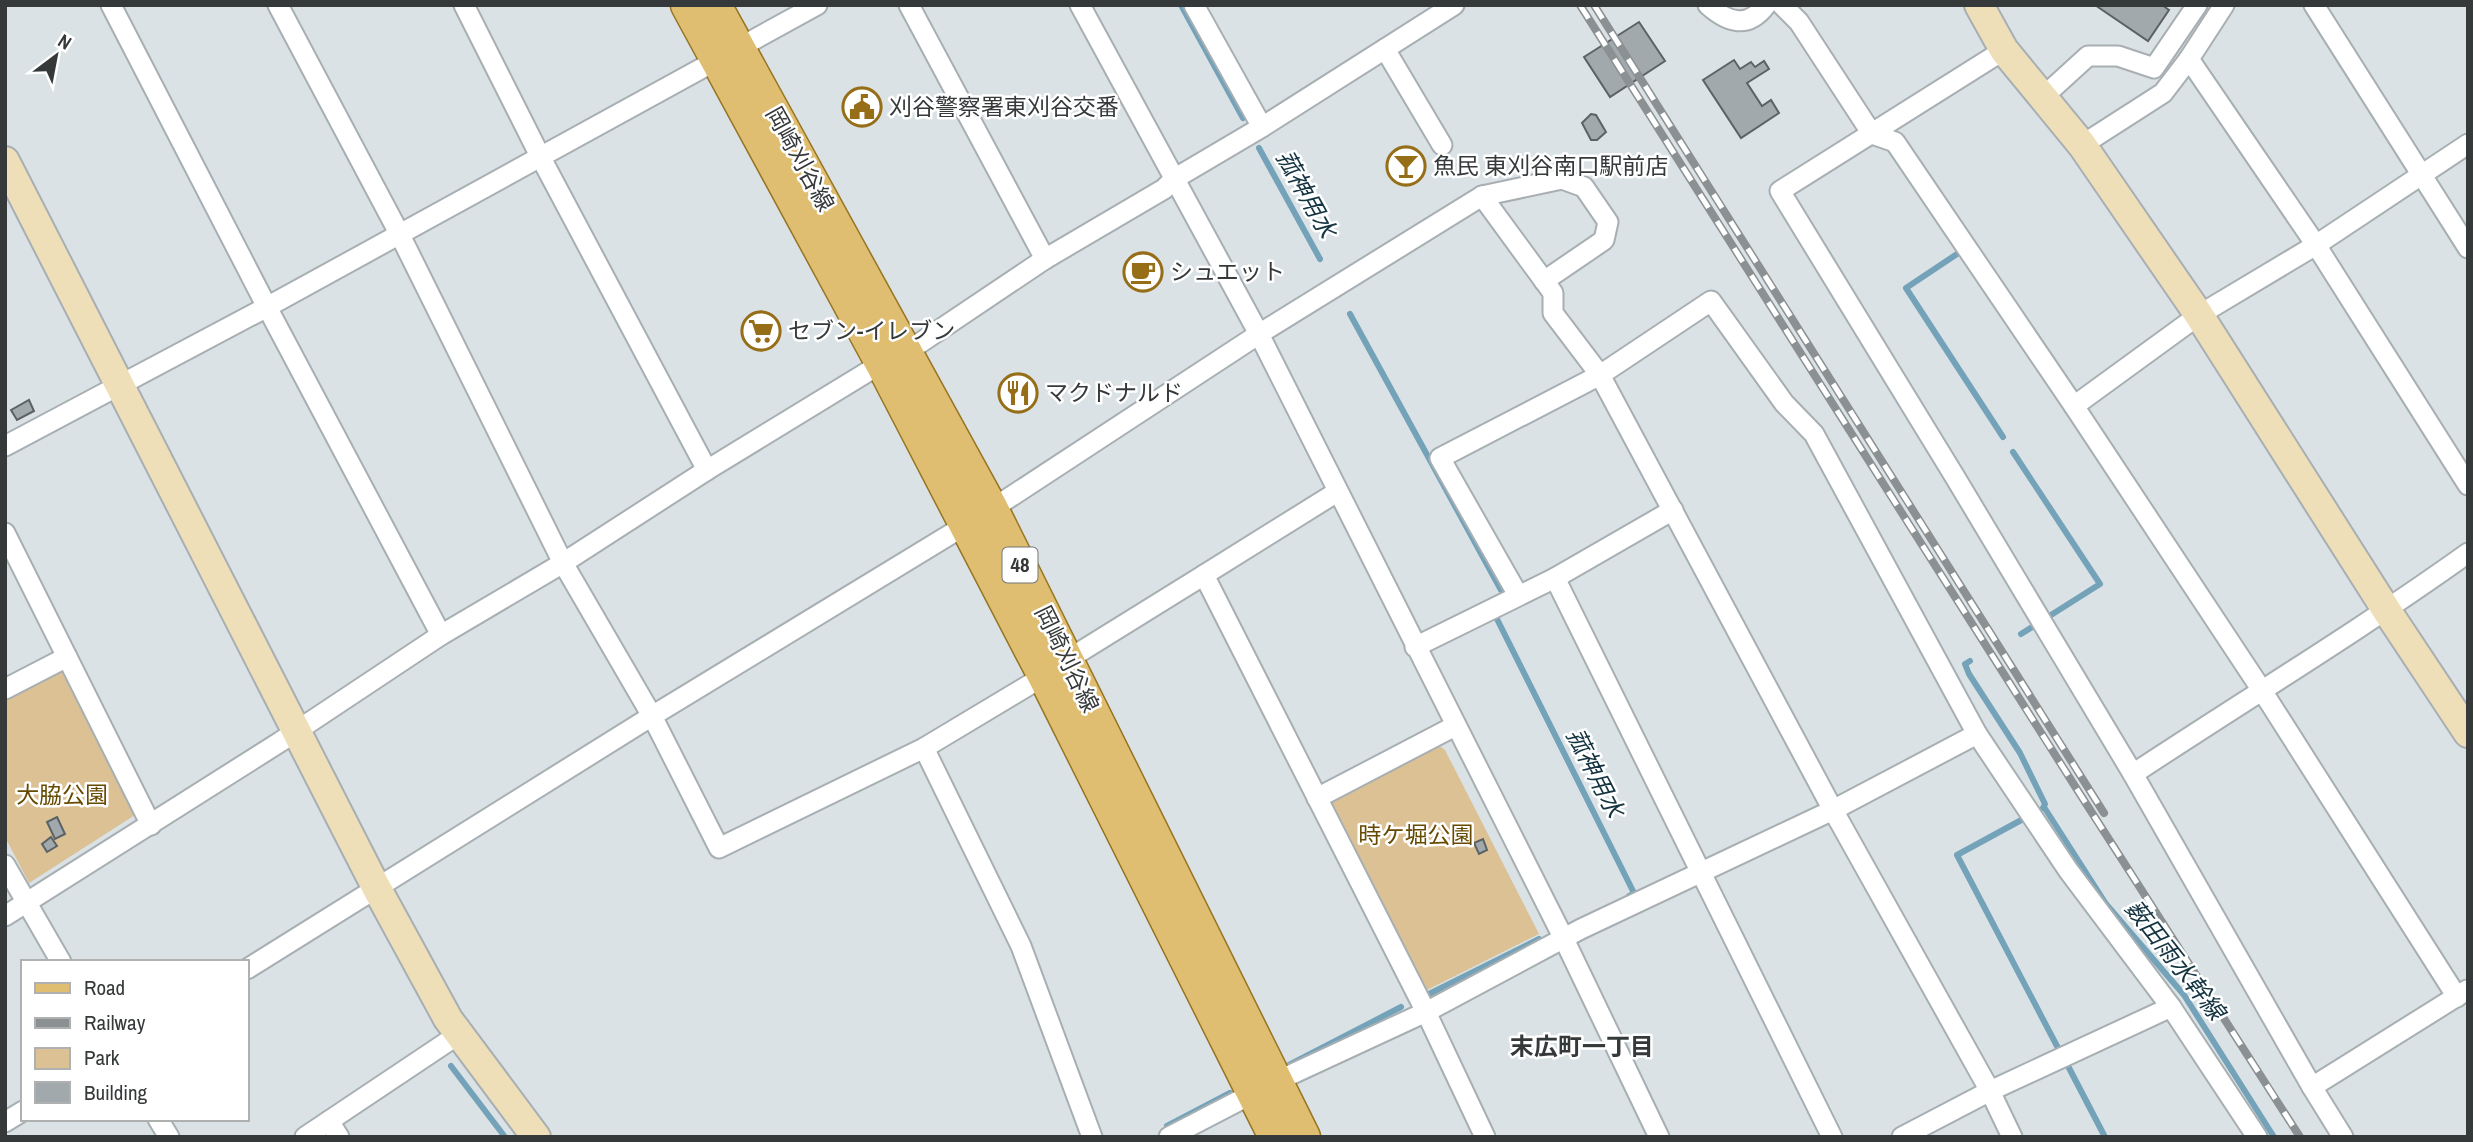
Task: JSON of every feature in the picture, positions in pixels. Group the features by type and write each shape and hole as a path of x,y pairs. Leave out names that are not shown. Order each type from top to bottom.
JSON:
{"main road":[{"name":"岡崎刈谷線","path":"687,5 727,54 893,356 992,509 1056,668 1264,1088 1304,1137"},
{"name":"岡崎刈谷線","path":"715,5 727,54"},
{"name":"岡崎刈谷線","path":"893,356 965,526 1056,668"},
{"name":"岡崎刈谷線","path":"1264,1088 1275,1137"}],"street":[{"path":"111,5 441,635"},
{"path":"278,5 399,233 563,563 652,716 719,848 924,748 1337,492"},
{"path":"464,5 541,158 707,470"},
{"path":"5,446 267,307 817,5"},
{"path":"909,5 1045,259"},
{"path":"1080,5 1259,334 1564,939 1659,1137"},
{"path":"1194,5 1262,127"},
{"path":"5,916 151,825 441,635 563,563 707,470 893,356 920,343 1045,259 1164,189 1174,179 1262,127 1454,5"},
{"path":"1708,5 1721,17 1740,22 1759,15 1766,5"},
{"path":"1782,5 1799,22 1872,134 1895,142 2074,406 2462,993 2312,1087"},
{"path":"1979,5 2004,50 2082,145 2199,315 2468,733"},
{"path":"2043,97 2088,56 2118,56 2154,68 2197,5"},
{"path":"2082,145 2163,93 2224,5"},
{"path":"2314,5 2468,248"},
{"path":"1385,49 1442,145"},
{"path":"2004,50 1780,191 2133,774 2343,1137"},
{"path":"2189,59 2316,246 2468,485"},
{"path":"2074,406 2199,315 2316,246 2468,144"},
{"path":"5,161 376,887 448,1019 537,1137"},
{"path":"248,968 652,716 965,526 1259,334 1482,196 1562,179 1584,187 1608,222 1604,240 1544,281"},
{"path":"1482,196 1553,293 1553,313 1600,374 1833,810 1990,1091 2012,1137"},
{"path":"1518,595 1440,458 1600,374 1711,301 1784,403 1814,434 1977,734 2068,870 2171,1007 2258,1137"},
{"path":"1415,647 1555,578 1673,510"},
{"path":"5,533 151,825"},
{"path":"2133,774 2261,689 2387,611 2468,553"},
{"path":"1204,575 1426,1012 1485,1137"},
{"path":"1555,578 1832,1137"},
{"path":"5,690 67,657"},
{"path":"1317,798 1455,726"},
{"path":"1169,1137 1264,1088 1426,1012 1564,939 1833,810 1977,734"},
{"path":"924,748 1021,946 1092,1137"},
{"path":"5,865 60,960"},
{"path":"1902,1137 1990,1091 2171,1007"},
{"path":"305,1137 334,1129 459,1034"},
{"path":"5,1122 21,1112"},
{"path":"159,1121 169,1137"}],"green space":[{"name":"大脇公園","path":"61,670 135,815 29,883 5,837 5,698"},
{"name":"時ケ堀公園","path":"1437,744 1445,750 1539,934 1425,991 1328,805 1332,796"}],"building":[{"path":"2095,5 2162,5 2169,10 2148,41"},
{"path":"1639,22 1665,61 1610,97 1584,57"},
{"path":"1734,60 1740,69 1751,62 1755,67 1764,61 1769,69 1747,83 1762,106 1771,100 1779,113 1741,138 1703,80"},
{"path":"1591,114 1596,115 1606,132 1597,140 1591,140 1582,123"},
{"path":"29,400 34,411 17,420 11,410"},
{"path":"57,817 65,834 55,839 47,822"},
{"path":"51,837 57,846 47,852 42,844"},
{"path":"1483,839 1487,850 1479,854 1474,843"}],"waterway":[{"name":"菰神用水","path":"1181,5 1243,118"},
{"name":"菰神用水","path":"1259,148 1320,259"},
{"path":"1960,252 1906,288 2003,437"},
{"name":"菰神用水","path":"1350,314 1501,590"},
{"path":"2013,452 2100,584 2051,615"},
{"name":"菰神用水","path":"1497,619 1634,893 1629,896"},
{"path":"2021,634 2037,624"},
{"path":"1970,661 1965,664 1969,674 2020,753 2045,804 2043,808"},
{"name":"薮田雨水幹線","path":"2044,807 2106,904 2184,995 2274,1137"},
{"path":"2025,818 1957,855 2058,1048"},
{"name":"菰神用水","path":"1427,995 1539,939"},
{"name":"菰神用水","path":"1289,1065 1401,1007"},
{"path":"451,1066 505,1137"},
{"path":"2068,1066 2105,1137"},
{"name":"菰神用水","path":"1167,1126 1230,1093"}],"railway":[{"path":"1580,5 2300,1137"},
{"path":"1594,5 2104,813"}],"place":[{"name":"刈谷警察署東刈谷交番","path":"862,107"},
{"name":"魚民 東刈谷南口駅前店","path":"1406,166"},
{"name":"シュエット","path":"1143,272"},
{"name":"セブン-イレブン","path":"761,331"},
{"name":"マクドナルド","path":"1018,393"}],"district":[{"name":"末広町一丁目","path":"1582,1047"}]}
